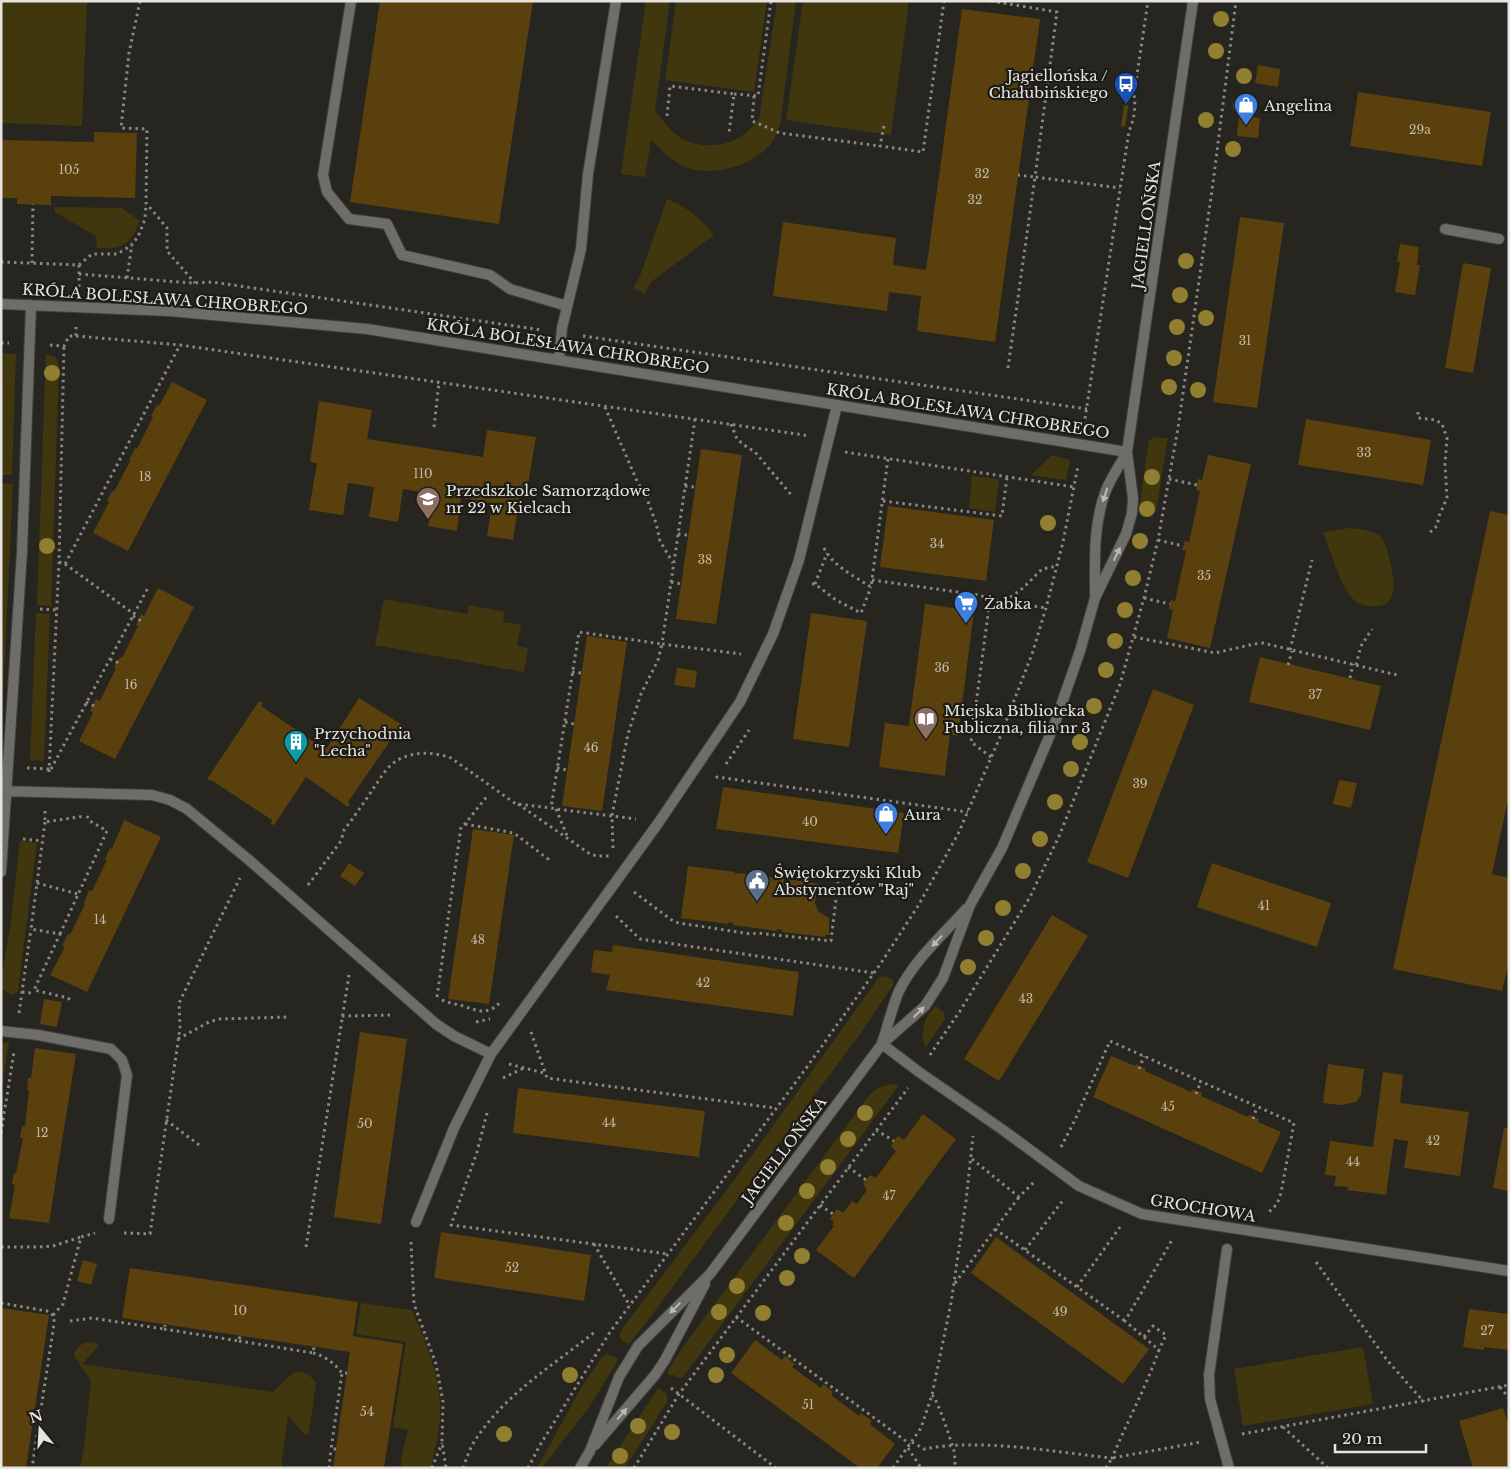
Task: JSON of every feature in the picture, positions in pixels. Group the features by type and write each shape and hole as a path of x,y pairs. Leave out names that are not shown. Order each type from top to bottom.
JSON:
{"street":[{"path":"351,1 324,175 326,192 349,219 387,224 402,255 490,275 510,289 567,306"},
{"path":"559,360 562,328 581,249 588,174 616,1"},
{"name":"JAGIELLOŃSKA","path":"580,1468 590,1451 619,1377 630,1357 644,1339 710,1274 882,1044 920,1011 931,998 946,971 970,905 1002,848 1056,723 1095,598 1128,527 1133,498 1127,452 1193,1"},
{"path":"1445,229 1499,239"},
{"name":"KRÓLA BOLESŁAWA CHROBREGO","path":"1,304 169,311 367,329 1127,452"},
{"path":"1,872 4,791 22,552 31,305"},
{"path":"416,1222 454,1128 491,1054 659,822 740,702 773,634 799,560 838,405"},
{"name":"JAGIELLOŃSKA","path":"1095,598 1095,539 1099,515 1105,491 1127,452"},
{"path":"4,791 144,794 170,800 187,809 249,860 436,1024 454,1036 491,1054"},
{"name":"JAGIELLOŃSKA","path":"882,1044 898,994 907,978 921,958 970,905"},
{"path":"1,1031 17,1032 111,1049 122,1060 127,1075 109,1218"},
{"name":"GROCHOWA","path":"882,1044 1079,1186 1142,1214 1509,1270"},
{"path":"1227,1249 1209,1375 1210,1399 1229,1468"},
{"name":"JAGIELLOŃSKA","path":"590,1451 655,1375 665,1360 710,1274"}],"path":[{"path":"1,262 79,265 92,254 116,254 132,244 138,237 145,219 147,129 121,128 130,53 140,1"},
{"path":"667,116 670,86 758,96 771,1"},
{"path":"754,96 752,121 780,133 923,152 944,1"},
{"path":"991,1 1057,12 1008,368"},
{"path":"1084,429 1128,131 1135,104 1134,95 1148,1"},
{"path":"729,132 734,94"},
{"path":"880,146 884,126"},
{"path":"1018,175 1120,188"},
{"path":"146,203 167,228 167,251 195,283"},
{"path":"32,263 33,204"},
{"path":"127,278 132,244"},
{"path":"78,295 79,265"},
{"path":"76,336 77,322"},
{"path":"149,586 49,774 59,562 64,346 69,336 180,345 731,424 804,435 826,450 1074,487"},
{"path":"47,345 64,346"},
{"path":"65,564 180,345"},
{"path":"434,427 439,382"},
{"path":"605,406 637,481 647,499 656,522 660,541 674,564"},
{"path":"1418,412 1418,418 1436,420 1442,424 1447,438 1445,464 1447,498 1437,526 1428,534"},
{"path":"304,890 341,841 344,830 392,765 403,758 428,753 441,754 451,758 590,854 606,856 614,854 611,831 612,815 620,772 635,709 658,660 662,644 695,419"},
{"path":"731,424 737,439 755,452 788,490 808,524"},
{"path":"808,585 815,584 836,600 861,613 871,587 888,458"},
{"path":"528,1468 540,1445 610,1332 874,972 918,906 958,834 1032,654 1057,566 1078,465"},
{"path":"883,501 1002,516 1007,476"},
{"path":"1169,479 1197,485"},
{"path":"685,486 695,487"},
{"path":"678,534 688,535"},
{"path":"1158,540 1183,546"},
{"path":"821,543 827,554 839,566 871,587"},
{"path":"815,584 827,554"},
{"path":"1288,665 1312,560"},
{"path":"59,562 65,564 141,621"},
{"path":"1004,601 1023,588 1042,570 1057,566"},
{"path":"872,580 979,595 990,599 1046,608"},
{"path":"671,582 681,584"},
{"path":"1144,598 1170,604"},
{"path":"990,599 971,742 991,757"},
{"path":"1350,678 1361,646 1372,629"},
{"path":"551,808 579,632 762,657"},
{"path":"1134,636 1215,653 1264,643 1397,675"},
{"path":"110,659 119,663"},
{"path":"572,672 582,673"},
{"path":"86,702 96,707"},
{"path":"564,722 574,724"},
{"path":"713,783 753,723"},
{"path":"557,768 568,770"},
{"path":"717,777 968,812"},
{"path":"1,1133 31,929 46,793"},
{"path":"488,795 465,824 460,827 437,1000 485,1012 497,1006 504,997"},
{"path":"518,804 659,822"},
{"path":"556,809 568,839"},
{"path":"44,822 87,816 93,813"},
{"path":"22,992 29,993 34,990 107,831 90,821 87,816"},
{"path":"465,824 514,833 548,858 548,862"},
{"path":"120,1233 150,1234 180,1028 179,1003 249,860"},
{"path":"618,879 673,922 751,934 757,933 831,941 838,882"},
{"path":"37,883 78,894"},
{"path":"614,915 640,938 874,972"},
{"path":"31,929 60,934"},
{"path":"306,1247 350,967"},
{"path":"34,990 68,998 72,1002"},
{"path":"342,1016 402,1014"},
{"path":"520,1014 532,1025 524,1036"},
{"path":"178,1039 209,1022 219,1019 289,1017"},
{"path":"528,1030 532,1034 546,1078 776,1108"},
{"path":"1063,1143 1110,1041 1294,1122 1281,1193 1277,1204 1268,1213"},
{"path":"491,1054 504,1063 545,1074"},
{"path":"1139,1069 1144,1056"},
{"path":"496,1082 525,1068"},
{"path":"1196,1094 1201,1081"},
{"path":"634,1468 679,1394 848,1167 908,1088 915,1093"},
{"path":"1252,1119 1257,1107"},
{"path":"488,1108 477,1152 451,1225 668,1254"},
{"path":"166,1120 200,1145"},
{"path":"876,1130 894,1142"},
{"path":"893,1468 921,1428 932,1395 954,1284 974,1136 967,1131"},
{"path":"848,1167 866,1180"},
{"path":"954,1284 1019,1197"},
{"path":"1025,1250 1064,1200"},
{"path":"820,1205 833,1214"},
{"path":"416,1222 411,1232 414,1304 436,1364 443,1402 442,1442 446,1468"},
{"path":"1077,1287 1120,1227"},
{"path":"995,1229 1125,1321 1159,1350"},
{"path":"1,1247 53,1246 95,1233 104,1233"},
{"path":"53,1315 64,1304 81,1237"},
{"path":"1125,1321 1172,1240"},
{"path":"594,1244 630,1306"},
{"path":"1316,1262 1387,1360 1424,1402"},
{"path":"1,1304 47,1311 53,1315 52,1342 32,1468"},
{"path":"736,1317 868,1415 911,1443 924,1449 951,1445 1020,1448 1112,1458 1509,1385"},
{"path":"70,1321 92,1318 322,1355 336,1365 342,1373 333,1449 328,1468"},
{"path":"164,1329 165,1325"},
{"path":"1106,1468 1166,1335 1153,1326 1144,1337"},
{"path":"463,1468 477,1437 507,1401 596,1330"},
{"path":"239,1341 240,1336"},
{"path":"313,1353 314,1347"},
{"path":"342,1373 347,1373"},
{"path":"1499,1387 1509,1398"},
{"path":"679,1394 776,1468"},
{"path":"932,1395 938,1406 954,1453 955,1468"},
{"path":"1282,1427 1328,1468"},
{"path":"432,1468 442,1442"},
{"path":"908,1448 921,1468"}],"shaded area":[{"path":"1,1 87,1 82,126 1,123"},
{"path":"646,1 670,1 655,111 679,137 701,145 717,145 740,137 759,119 777,1 796,1 780,125 774,139 759,155 737,166 713,171 702,171 679,164 651,140 645,177 621,174"},
{"path":"676,1 767,1 754,92 665,80"},
{"path":"803,1 909,1 891,135 786,120"},
{"path":"667,199 693,214 714,235 651,282 645,294 633,288 640,276"},
{"path":"55,207 122,208 140,221 129,241 113,248 97,248 96,236 55,212"},
{"path":"3,353 16,354 12,475 1,475"},
{"path":"46,354 55,357 59,364 51,606 37,605"},
{"path":"1155,437 1168,438 1156,511 1152,514 1142,513 1139,509 1149,440"},
{"path":"1052,455 1070,460 1066,480 1031,475"},
{"path":"972,476 997,479 999,482 995,512 969,508"},
{"path":"1,483 13,484 1,738"},
{"path":"1350,528 1373,532 1384,541 1394,584 1391,598 1387,603 1380,606 1361,604 1353,599 1344,585 1323,532"},
{"path":"384,599 467,614 469,605 505,612 503,622 521,625 517,646 528,648 524,672 375,645"},
{"path":"36,613 50,614 44,761 30,760"},
{"path":"20,841 37,843 18,991 12,995 1,988 1,980 11,921"},
{"path":"885,976 893,980 893,985 863,1030 646,1323 629,1344 624,1343 620,1338 620,1332 735,1179 879,977"},
{"path":"936,1006 944,1012 945,1019 926,1047 923,1036 924,1025 928,1015"},
{"path":"9,1042 1,1092 1,1044"},
{"path":"892,1084 899,1085 683,1377 677,1378 674,1375 669,1375 668,1370 685,1344 870,1094 880,1087"},
{"path":"361,1303 412,1310 426,1343 436,1376 440,1409 436,1445 430,1468 401,1468 401,1459 408,1430 393,1427 406,1342 356,1334"},
{"path":"87,1342 96,1343 99,1346 82,1364 273,1392 293,1373 300,1372 306,1374 316,1383 309,1433 306,1435 301,1431 288,1416 281,1468 80,1468 91,1381 74,1356 78,1347"},
{"path":"1363,1347 1373,1404 1243,1426 1234,1369"},
{"path":"608,1354 616,1357 618,1360 590,1406 542,1468 537,1468 581,1388 602,1357"},
{"path":"658,1388 667,1394 667,1402 625,1468 606,1468"}],"building":[{"path":"380,1 533,1 499,224 350,202"},
{"path":"962,9 1040,19 995,342 917,331 921,296 889,292 887,311 773,296 783,222 896,238 893,265 926,270"},
{"path":"1258,65 1280,69 1278,87 1255,83"},
{"path":"1358,92 1491,112 1482,166 1350,146"},
{"path":"1125,100 1129,100 1125,127 1121,126"},
{"path":"1239,115 1260,118 1258,138 1237,136"},
{"path":"94,132 137,133 135,198 51,196 51,205 17,204 17,198 1,198 1,140 94,142"},
{"path":"1240,217 1284,223 1257,408 1213,402"},
{"path":"1400,244 1419,247 1417,265 1420,265 1415,295 1395,292 1400,262 1397,262"},
{"path":"1463,263 1491,268 1473,373 1445,368"},
{"path":"172,382 207,400 128,551 93,533 109,502 107,501 112,491 114,492 135,448 137,449 153,417 151,416 157,405 159,406"},
{"path":"319,401 372,410 367,439 483,457 487,430 536,437 527,491 521,490 513,540 487,536 492,503 461,498 457,531 428,526 433,494 403,489 398,522 369,517 374,487 348,483 343,515 309,510 317,463 310,462"},
{"path":"1306,419 1431,440 1423,485 1298,465"},
{"path":"701,449 742,455 716,624 676,619"},
{"path":"1208,455 1251,464 1210,648 1167,638 1173,610 1169,609 1170,604 1171,600 1175,601 1186,551 1182,550 1185,541 1189,542 1200,491 1196,490 1198,479 1202,480"},
{"path":"888,506 994,520 986,581 880,567"},
{"path":"1490,511 1509,515 1509,795 1492,874 1509,878 1509,962 1502,991 1393,969"},
{"path":"158,588 194,607 115,759 79,741 93,713 90,711 96,699 100,701 117,662 120,657 122,658 138,626 136,625 141,614 144,616"},
{"path":"925,604 974,611 958,736 950,734 945,776 879,767 885,723 909,726"},
{"path":"811,613 867,621 849,747 793,739"},
{"path":"587,636 627,642 602,811 562,806"},
{"path":"1260,657 1381,686 1370,730 1249,702"},
{"path":"677,668 697,671 695,688 674,685"},
{"path":"1153,689 1194,705 1128,878 1087,862"},
{"name":"Przychodnia \"Lecha\"","path":"359,698 404,726 402,729 399,728 348,802 350,805 348,807 306,777 274,825 271,824 272,820 207,779 259,701 263,703 261,706 323,748 324,746 327,748"},
{"path":"1339,780 1357,783 1351,808 1333,804"},
{"path":"723,787 904,813 898,853 716,829"},
{"path":"124,820 161,837 87,992 50,975 65,947 62,946 68,934 70,935 85,904 89,890 92,891 107,860 105,859 110,848 112,849"},
{"path":"473,829 514,835 489,1004 448,999"},
{"path":"349,863 364,873 355,886 340,876"},
{"path":"1212,863 1331,903 1317,947 1197,907"},
{"path":"688,866 735,872 735,874 740,873 784,879 784,881 789,881 789,879 819,884 815,904 819,912 829,918 829,935 825,935 825,937 782,932 782,930 777,929 777,931 733,925 733,923 729,922 728,924 681,918"},
{"path":"1052,915 1088,936 999,1081 964,1059"},
{"path":"613,945 799,972 793,1016 606,990 610,975 591,972 594,950 612,952"},
{"path":"44,999 62,1002 57,1027 40,1024"},
{"path":"360,1032 407,1039 381,1224 334,1217"},
{"path":"35,1048 76,1054 49,1223 9,1218 15,1185 12,1184 23,1138 20,1138 22,1126 25,1126 29,1090 27,1090 28,1078 31,1078"},
{"path":"1111,1056 1135,1066 1136,1064 1146,1069 1145,1071 1191,1092 1192,1089 1202,1093 1201,1096 1248,1117 1249,1115 1259,1119 1258,1122 1281,1132 1262,1173 1093,1097"},
{"path":"1328,1064 1364,1069 1361,1095 1356,1102 1341,1105 1323,1103"},
{"path":"1383,1072 1403,1075 1400,1103 1469,1112 1460,1176 1404,1168 1408,1141 1394,1139 1386,1195 1347,1190 1348,1187 1334,1186 1336,1176 1325,1175 1330,1141 1373,1147"},
{"path":"518,1088 705,1111 699,1157 513,1133"},
{"path":"923,1114 956,1139 854,1278 816,1250 834,1226 832,1225 834,1222 830,1219 837,1209 843,1213 852,1201 857,1204 867,1190 863,1184 870,1175 876,1178 896,1151 891,1146 894,1141 898,1136 904,1140"},
{"path":"1504,1128 1509,1129 1509,1191 1493,1188"},
{"path":"441,1232 591,1255 584,1301 434,1278"},
{"path":"996,1237 1149,1349 1123,1384 971,1273"},
{"path":"83,1260 97,1264 91,1285 77,1281"},
{"path":"130,1268 358,1302 353,1336 403,1344 384,1468 333,1468 350,1352 122,1318"},
{"path":"1,1308 49,1315 26,1468 1,1468"},
{"path":"1469,1309 1509,1314 1509,1350 1484,1347 1484,1350 1463,1347"},
{"path":"755,1340 782,1360 785,1356 795,1364 792,1367 821,1388 823,1384 833,1392 831,1395 859,1416 861,1413 872,1421 870,1424 895,1444 877,1468 860,1468 731,1373"},
{"path":"1503,1408 1509,1426 1509,1468 1473,1468 1459,1421"}],"place":[{"name":"Jagiellońska / Chałubińskiego","path":"1126,105"},
{"name":"Angelina","path":"1246,126"},
{"name":"Przedszkole Samorządowe nr 22 w Kielcach","path":"428,520"},
{"name":"Żabka","path":"966,624"},
{"name":"Miejska Biblioteka Publiczna, filia nr 3","path":"926,740"},
{"name":"Przychodnia \"Lecha\"","path":"296,763"},
{"name":"Aura","path":"886,835"},
{"name":"Świętokrzyski Klub Abstynentów \"Raj\"","path":"757,902"}]}
